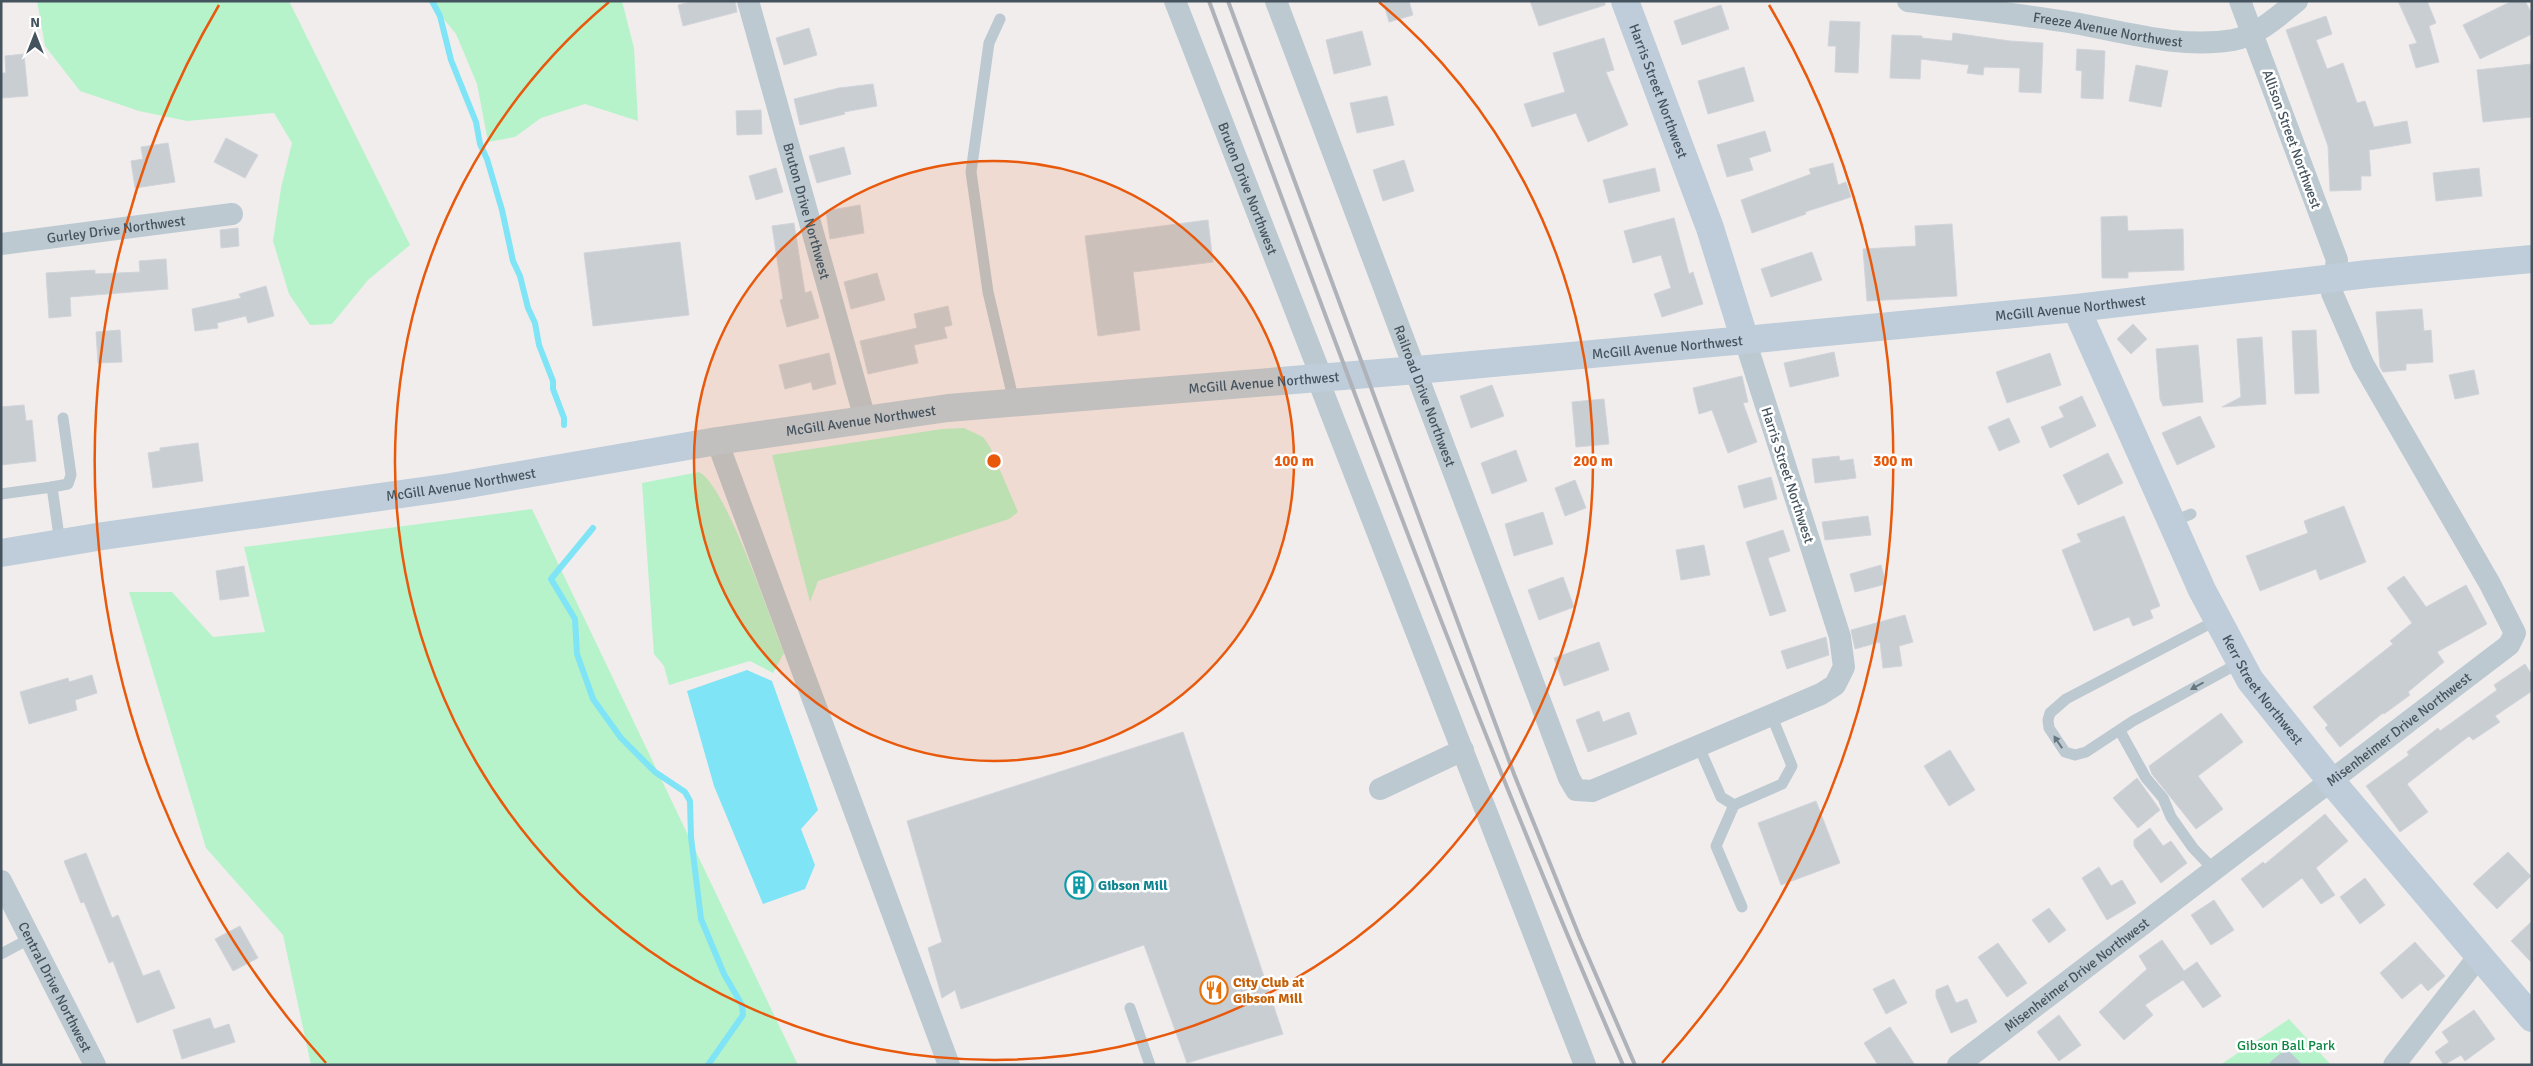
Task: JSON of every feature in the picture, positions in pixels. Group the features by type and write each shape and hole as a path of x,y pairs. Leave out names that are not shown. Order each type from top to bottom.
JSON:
{"street":[{"name":"Bruton Drive Northwest","path":"748,1 865,420"},
{"name":"Bruton Drive Northwest","path":"1176,1 1463,750 1586,1065"},
{"name":"Railroad Drive Northwest","path":"1276,1 1417,370 1569,778 1576,790"},
{"name":"Harris Street Northwest","path":"1576,790 1592,791 1772,717 1835,686 1844,667 1840,637 1710,228 1625,1"},
{"name":"Freeze Avenue Northwest","path":"1908,1 1972,5 2146,38 2212,42 2233,40 2252,34 2297,1"},
{"name":"Allison Street Northwest","path":"2240,1 2336,260 2335,278"},
{"name":"Gurley Drive Northwest","path":"1,244 232,214"},
{"name":"McGill Avenue Northwest","path":"1,553 451,487 717,441 948,408 1319,376 1417,370 1745,340 2076,308 2335,278 2532,259"},
{"name":"Misenheimer Drive Northwest","path":"1958,1065 2509,645 2515,633 2490,584 2395,432 2332,292 2335,278"},
{"name":"Kerr Street Northwest","path":"2076,308 2182,518 2217,620 2239,663 2250,680 2330,781 2532,1018"},
{"path":"717,441 949,1065"},
{"path":"1380,790 1463,750"},
{"name":"Central Drive Northwest","path":"1,881 95,1065"},
{"path":"2394,1065 2479,956"}],"lane":[{"path":"1000,19 989,42 972,172 988,292 1014,402"},
{"path":"1,494 68,484 71,475 63,418"},
{"path":"52,487 60,543"},
{"path":"2217,620 2066,699 2050,713 2048,720 2049,728 2065,752 2075,755 2086,752 2239,663"},
{"path":"1742,906 1716,846 1734,805 1782,784 1792,766 1772,717"},
{"path":"2120,731 2146,778 2163,798 2171,817 2193,848 2214,870"},
{"path":"1699,747 1722,797 1734,805"},
{"path":"1,954 31,938"},
{"path":"1130,1008 1150,1065"},
{"path":"2275,1065 2286,1056 2294,1065"}],"green space":[{"path":"37,1 289,1 410,245 368,280 332,324 310,325 289,294 273,241 281,188 292,143 274,113 187,121 139,111 80,91 45,46"},
{"path":"429,1 622,1 634,48 638,121 585,104 541,118 515,137 488,142 477,84 456,34"},
{"path":"964,428 983,437 990,447 1018,512 1009,519 818,581 810,602 772,455 942,429"},
{"path":"699,472 710,482 734,526 784,653 773,673 750,661 669,685 664,666 654,654 642,483"},
{"path":"532,509 798,1065 311,1065 283,935 206,848 129,592 172,592 213,637 265,632 244,547"},
{"name":"Gibson Ball Park","path":"2289,1019 2331,1065 2220,1065"}],"water":[{"path":"747,670 772,681 818,810 801,829 815,865 805,889 763,904 714,786 687,691"}],"building":[{"path":"694,1 735,1 737,12 683,26 678,5"},
{"path":"1383,1 1409,1 1413,15 1389,22"},
{"path":"1530,1 1605,1 1605,5 1539,26"},
{"path":"2398,1 2427,1 2436,23 2429,26 2439,62 2416,68 2409,45 2417,43"},
{"path":"2512,1 2525,1 2532,14 2532,34 2480,59 2463,25"},
{"path":"1721,5 1729,29 1682,45 1674,21"},
{"path":"2326,16 2332,34 2316,40 2327,69 2343,63 2357,103 2365,101 2374,127 2407,121 2411,143 2369,150 2371,176 2361,176 2361,190 2330,191 2328,146 2286,30"},
{"path":"1830,21 1860,22 1858,73 1835,72 1836,46 1828,46"},
{"path":"809,28 817,55 784,65 776,38"},
{"path":"1362,31 1371,65 1334,74 1326,40"},
{"path":"1953,33 2010,41 2043,43 2041,93 2019,92 2020,68 1984,67 1983,75 1967,73 1969,65 1921,59 1920,79 1890,78 1892,35 1922,36 1922,38 1952,41"},
{"path":"1604,38 1614,70 1606,72 1628,125 1588,142 1576,113 1532,127 1524,104 1565,92 1553,53"},
{"path":"2077,49 2105,51 2103,99 2081,98 2082,71 2076,70"},
{"path":"24,54 28,96 1,98 1,73 6,73 5,56"},
{"path":"2532,64 2532,117 2483,122 2477,70"},
{"path":"2136,65 2168,71 2161,107 2129,101"},
{"path":"1744,67 1754,101 1708,114 1698,81"},
{"path":"873,84 877,106 844,112 845,114 800,125 794,99 839,88"},
{"path":"1387,96 1394,125 1357,133 1350,103"},
{"path":"761,110 762,134 737,135 736,111"},
{"path":"1765,131 1771,151 1749,158 1753,170 1727,177 1717,145"},
{"path":"226,138 258,155 245,178 214,162"},
{"path":"168,143 175,182 135,188 131,161 143,159 141,147"},
{"path":"844,147 851,174 817,183 809,156"},
{"path":"1404,160 1414,191 1383,201 1373,170"},
{"path":"1833,163 1838,185 1846,182 1851,197 1805,212 1806,214 1752,233 1741,200 1811,174 1809,169"},
{"path":"776,168 783,192 756,200 749,176"},
{"path":"1655,168 1660,191 1609,203 1603,180"},
{"path":"2479,168 2482,196 2436,201 2433,173"},
{"path":"860,205 864,233 830,239 826,211"},
{"path":"2127,216 2128,231 2183,229 2184,270 2128,272 2128,278 2102,278 2101,217"},
{"path":"1674,218 1689,274 1693,272 1703,304 1662,317 1654,294 1671,288 1661,255 1633,263 1624,231"},
{"path":"1208,220 1213,262 1133,272 1140,330 1098,336 1085,236"},
{"path":"794,223 805,293 811,291 819,318 787,327 780,300 783,299 772,226"},
{"path":"1952,224 1957,296 1867,301 1863,249 1916,246 1915,226"},
{"path":"238,228 239,246 221,248 220,230"},
{"path":"680,242 689,315 593,326 584,253"},
{"path":"1812,252 1822,280 1771,297 1761,269"},
{"path":"166,259 168,289 70,297 71,316 49,318 46,273 95,270 95,274 140,272 139,261"},
{"path":"877,273 885,300 851,309 844,282"},
{"path":"266,286 274,316 248,323 246,316 217,323 218,328 195,331 192,309 241,298 239,294"},
{"path":"948,306 952,325 944,327 947,338 914,345 918,363 868,374 860,341 917,328 914,314"},
{"path":"2422,309 2424,331 2431,330 2433,362 2406,364 2406,370 2383,372 2380,367 2376,312"},
{"path":"2133,324 2147,339 2131,354 2117,339"},
{"path":"120,330 122,362 98,363 96,332"},
{"path":"2316,330 2319,393 2295,394 2292,331"},
{"path":"2262,337 2266,404 2222,407 2241,397 2237,339"},
{"path":"2198,345 2203,402 2163,406 2160,399 2156,349"},
{"path":"1834,352 1839,376 1790,387 1784,363"},
{"path":"829,353 836,384 813,390 811,382 785,389 779,365"},
{"path":"2050,353 2061,385 2007,403 1996,372"},
{"path":"2474,370 2479,394 2455,399 2449,375"},
{"path":"1742,376 1748,402 1743,403 1757,442 1728,453 1712,410 1699,414 1693,388"},
{"path":"1492,385 1504,416 1471,428 1460,396"},
{"path":"2082,396 2096,426 2050,448 2041,427 2064,417 2059,407"},
{"path":"1604,399 1609,444 1576,447 1572,402"},
{"path":"24,405 26,421 32,420 36,461 1,465 1,407"},
{"path":"2200,416 2215,447 2177,465 2162,433"},
{"path":"2009,418 2020,442 1999,451 1988,427"},
{"path":"198,443 203,481 153,488 148,453 160,451 160,448"},
{"path":"1516,450 1527,481 1492,494 1481,463"},
{"path":"2108,453 2123,483 2078,505 2063,475"},
{"path":"1839,456 1840,461 1853,459 1856,478 1815,483 1812,459"},
{"path":"1771,477 1777,499 1744,508 1738,486"},
{"path":"1575,480 1586,508 1565,516 1555,488"},
{"path":"2344,506 2366,562 2320,580 2316,569 2260,591 2246,556 2308,533 2304,521"},
{"path":"1543,512 1553,544 1514,556 1505,524"},
{"path":"1868,516 1871,535 1825,540 1822,522"},
{"path":"2124,516 2160,606 2150,610 2153,618 2133,626 2129,617 2094,631 2062,550 2081,542 2077,534"},
{"path":"1783,530 1790,551 1768,558 1786,611 1770,616 1746,542"},
{"path":"1704,545 1710,575 1681,580 1676,550"},
{"path":"1881,565 1886,584 1855,592 1850,574"},
{"path":"244,566 249,596 220,600 216,571"},
{"path":"2404,576 2426,607 2466,585 2487,624 2437,652 2444,662 2408,692 2410,695 2383,713 2340,747 2325,728 2328,725 2313,707 2393,644 2390,641 2412,623 2387,588"},
{"path":"1563,577 1574,607 1539,620 1528,590"},
{"path":"1905,615 1913,642 1899,646 1902,666 1883,668 1880,642 1855,649 1851,630"},
{"path":"1826,637 1829,655 1787,669 1781,651"},
{"path":"1599,642 1609,670 1564,686 1554,658"},
{"path":"2525,664 2532,675 2532,691 2495,716 2500,722 2473,740 2469,736 2407,784 2428,812 2400,832 2366,786 2409,755 2407,752 2438,728 2440,731 2497,690 2494,685"},
{"path":"92,675 97,693 75,700 77,710 29,724 20,692 68,678 69,682"},
{"path":"1599,711 1603,722 1629,712 1637,734 1588,752 1576,720"},
{"path":"2221,713 2243,742 2198,776 2223,809 2196,829 2152,774 2149,766"},
{"name":"Gibson Mill","path":"1183,732 1283,1034 1187,1063 1144,945 961,1009 955,990 942,998 928,948 942,942 907,821"},
{"path":"1950,750 1975,790 1949,806 1924,766"},
{"path":"2137,778 2160,810 2138,828 2113,798"},
{"path":"1816,801 1840,863 1781,885 1758,823"},
{"path":"2325,814 2348,841 2316,868 2335,895 2321,904 2302,878 2263,908 2241,879 2263,862 2265,864"},
{"path":"2150,828 2163,846 2171,841 2187,863 2161,883 2134,846 2134,840"},
{"path":"2508,852 2531,876 2497,909 2473,884"},
{"path":"86,853 112,918 118,915 143,976 159,970 175,1008 137,1023 113,961 109,963 84,902 81,903 64,861"},
{"path":"2099,867 2111,886 2122,880 2136,903 2107,920 2082,878"},
{"path":"2365,878 2385,905 2360,924 2340,897"},
{"path":"2214,900 2234,930 2211,945 2191,915"},
{"path":"2049,908 2066,930 2049,943 2032,920"},
{"path":"2532,921 2532,963 2511,941"},
{"path":"240,926 258,958 233,971 215,939"},
{"path":"2162,940 2184,971 2197,962 2221,996 2203,1008 2183,980 2145,1005 2153,1015 2124,1040 2099,1012 2147,969 2139,956"},
{"path":"2415,942 2445,976 2428,991 2421,983 2402,999 2380,973"},
{"path":"1998,943 2027,983 2007,997 1978,957"},
{"path":"1894,979 1907,1003 1886,1014 1873,989"},
{"path":"1948,985 1956,1003 1967,999 1977,1022 1951,1033 1936,997 1936,990"},
{"path":"2474,1010 2495,1039 2465,1061 2461,1055 2444,1065 2435,1052 2449,1042 2442,1032"},
{"path":"2059,1015 2081,1045 2059,1061 2037,1032"},
{"path":"210,1018 214,1029 229,1024 235,1042 182,1059 173,1030"},
{"path":"1890,1027 1915,1065 1878,1065 1864,1043"}],"waterway":[{"path":"432,1 440,16 451,60 476,122 480,144 487,159 502,210 513,261 520,276 528,308 535,323 539,345 553,381 553,389 564,418 564,425"},
{"path":"593,528 551,579 575,619 577,654 593,699 621,738 655,772 685,792 690,801 691,837 701,919 724,974 742,1005 743,1015 708,1065"}],"railway":[{"path":"1209,1 1408,536 1513,802 1623,1065"},
{"path":"1228,1 1514,774 1580,938 1635,1065"}],"place":[{"name":"Gibson Mill","path":"1079,885"},
{"name":"City Club at Gibson Mill","path":"1214,990"}]}
